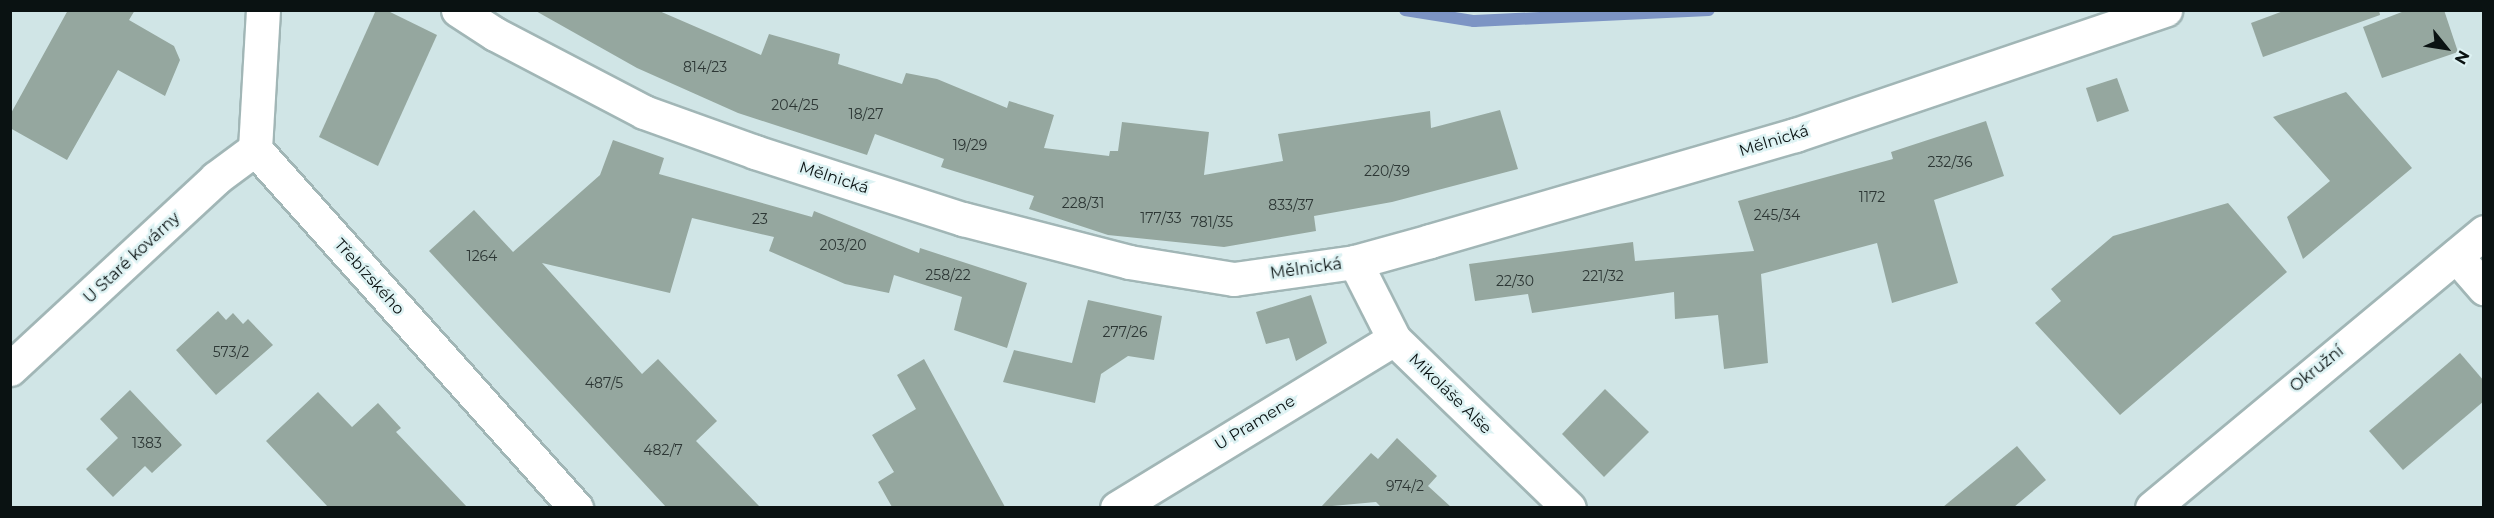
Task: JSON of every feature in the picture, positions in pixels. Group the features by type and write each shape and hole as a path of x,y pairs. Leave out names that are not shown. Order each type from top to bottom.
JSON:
{"street":[{"path":"255,149 263,10"},
{"name":"Mělnická","path":"458,10 495,34 644,112 963,219 1129,262 1234,279 1355,262 1795,135 2165,10"},
{"name":"U Staré kovárny","path":"10,369 216,178 255,149"},
{"name":"Třebízského","path":"255,149 576,507"},
{"name":"Okružní","path":"2152,507 2484,232"},
{"path":"2456,256 2484,288"},
{"name":"Mikoláše Alše","path":"1355,262 1394,339 1569,507"},
{"name":"U Pramene","path":"1117,507 1394,339"}],"building":[{"path":"68,10 135,10 129,20 174,46 180,60 165,96 118,70 67,160 10,128 10,115"},
{"path":"376,10 386,10 437,35 378,166 319,137"},
{"path":"534,10 657,10 761,55 769,34 840,54 838,64 902,84 906,73 937,79 1007,108 1009,101 1054,115 1044,148 1109,156 1110,151 1118,151 1122,122 1209,132 1204,175 1283,161 1278,134 1430,111 1431,128 1500,110 1518,169 1392,202 1314,216 1316,231 1224,247 1108,235 1029,209 1034,196 941,167 944,159 875,134 867,155 738,113 637,68"},
{"path":"2286,10 2379,10 2380,15 2263,57 2251,23"},
{"path":"2407,10 2444,10 2458,52 2382,78 2363,27"},
{"path":"2117,78 2129,111 2097,122 2086,88"},
{"path":"2346,92 2412,168 2303,259 2287,217 2330,181 2273,117"},
{"path":"1986,121 2004,176 1934,200 1958,283 1892,303 1877,243 1761,274 1768,363 1724,369 1718,315 1675,319 1674,292 1532,313 1528,294 1475,301 1469,264 1633,242 1635,261 1754,251 1738,201 1893,159 1891,152"},
{"path":"613,140 664,158 659,174 812,217 814,211 919,253 920,248 1027,283 1007,348 954,330 962,297 894,275 889,293 845,284 769,251 774,237 692,218 670,293 542,263 642,374 658,359 717,421 696,441 760,507 666,507 429,251 474,210 513,252 600,175"},
{"path":"2228,203 2287,272 2120,415 2035,323 2061,301 2051,289 2113,236"},
{"path":"1311,295 1327,343 1296,361 1289,338 1266,344 1256,312"},
{"path":"1088,300 1162,316 1154,360 1128,356 1101,374 1095,403 1003,382 1014,350 1072,363"},
{"path":"218,311 226,320 233,313 243,324 248,319 273,345 216,395 176,350"},
{"path":"2460,353 2484,381 2484,401 2403,470 2369,431"},
{"path":"924,359 1005,507 892,507 878,482 894,472 872,435 916,409 897,375"},
{"path":"1605,389 1649,432 1604,477 1562,434"},
{"path":"130,390 182,445 152,473 145,466 113,497 86,469 118,438 100,419"},
{"path":"318,392 352,427 378,403 401,428 396,432 467,507 328,507 266,441"},
{"path":"1397,438 1437,476 1428,486 1451,507 1381,507 1376,502 1321,507 1371,453 1378,459"},
{"path":"2017,446 2046,480 2014,507 1943,507"}],"waterway":[{"path":"1405,10 1474,21 1709,10"}]}
